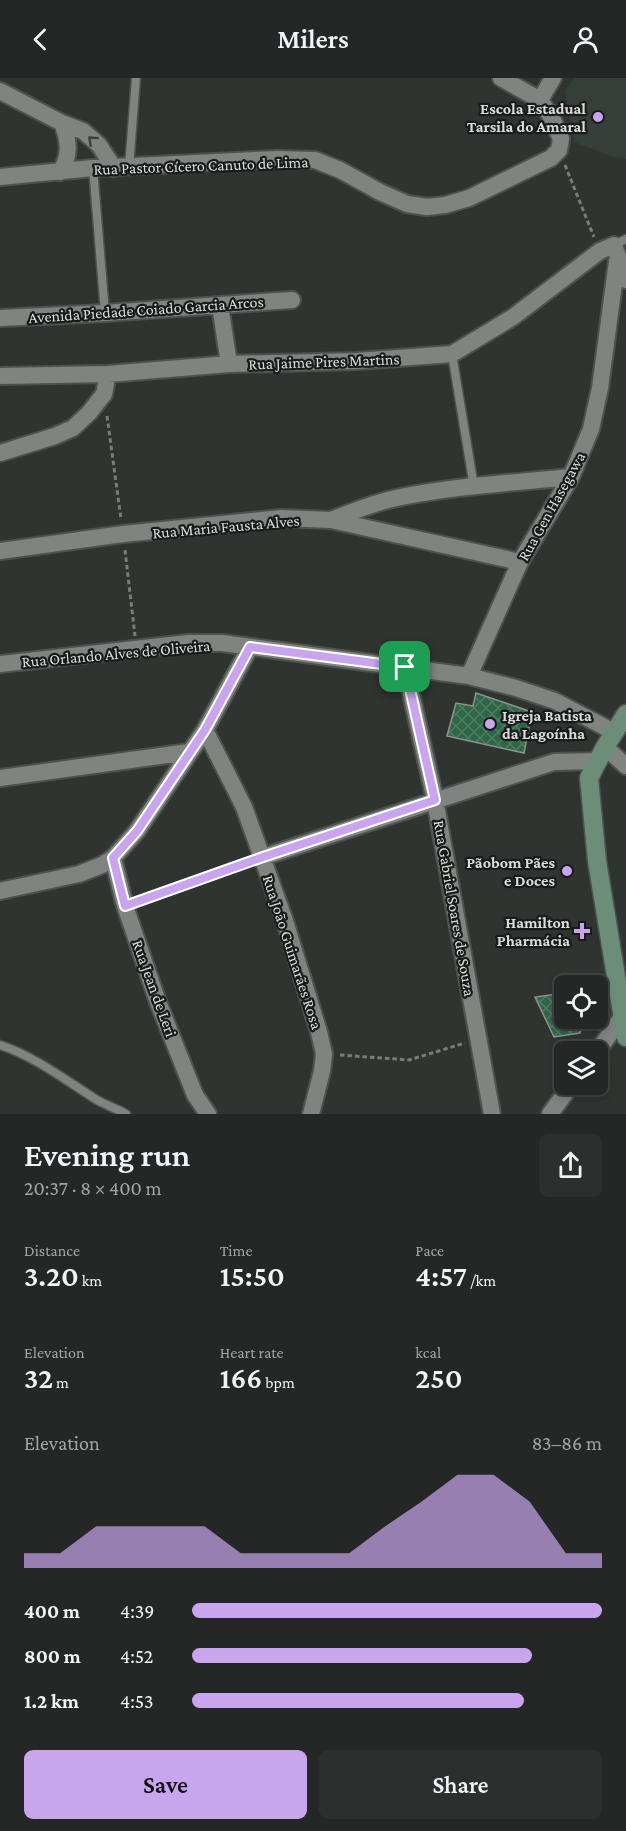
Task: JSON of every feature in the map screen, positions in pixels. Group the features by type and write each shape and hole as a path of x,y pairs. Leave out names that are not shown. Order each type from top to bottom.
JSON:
{"main road":[{"path":"626,714 589,778 596,849 626,1037"}],"street":[{"path":"501,78 540,100 552,118 561,139 559,150"},
{"path":"540,100 553,78"},
{"path":"0,91 62,123 83,131 121,167"},
{"path":"60,172 69,154 68,138 62,123"},
{"name":"Rua Pastor Cícero Canuto de Lima","path":"0,177 93,168 277,159 315,160 407,204 427,207 445,205 469,198 551,158 559,150"},
{"path":"614,248 626,280"},
{"name":"Rua Jaime Pires Martins","path":"0,376 108,374 229,364 357,361 452,354 513,317 614,248"},
{"name":"Rua Gen Hasegawa","path":"469,676 520,562 571,477 591,429 600,388 614,248"},
{"name":"Avenida Piedade Coiado Garcia Arcos","path":"0,318 105,314 292,300"},
{"path":"220,305 229,364"},
{"path":"0,453 73,428 90,414 105,394 108,374"},
{"path":"331,520 360,508 425,493 571,477"},
{"name":"Rua Maria Fausta Alves","path":"0,551 123,534 282,518 331,520 520,562"},
{"name":"Rua Orlando Alves de Oliveira","path":"0,664 188,643 222,643 469,676 555,701 626,766"},
{"path":"0,891 79,874 113,858 137,831 205,730 250,647"},
{"name":"Rua Gabriel Soares de Souza","path":"405,667 435,800 492,1114"},
{"name":"Rua João Guimarães Rosa","path":"205,730 244,807 263,857 319,1032 324,1054 311,1114"},
{"path":"263,857 606,747"},
{"path":"0,778 189,752"},
{"name":"Rua Jean de Leri","path":"113,858 125,906 158,1002 195,1095 208,1114"},
{"path":"605,1041 622,1017"},
{"path":"550,1114 564,1095"}],"lane":[{"path":"121,167 136,78"},
{"path":"93,168 105,314"},
{"path":"452,354 474,487"},
{"path":"0,1046 20,1052 100,1102 126,1114"}],"path":[{"path":"559,150 614,248"},
{"path":"125,906 263,857"},
{"path":"324,1054 409,1060 478,1038"}],"shaded area":[{"name":"Escola Estadual Tarsila do Amaral","path":"574,78 626,78 626,159 616,158 574,142 565,91"}],"building":[{"name":"Igreja Batista da Lagoínha","path":"476,693 532,712 524,753 447,736 456,703 473,706"},
{"path":"554,994 554,1029 581,1029 580,1033 554,1037 535,997"}],"place":[{"name":"Escola Estadual Tarsila do Amaral","path":"598,117"},
{"name":"Igreja Batista da Lagoínha","path":"490,724"},
{"name":"Pãobom Pães e Doces","path":"567,871"},
{"name":"Hamilton Pharmácia","path":"582,931"}],"route":[{"path":"250,647 405,667 435,800 125,906 113,858 137,831 205,730 250,647"}]}
